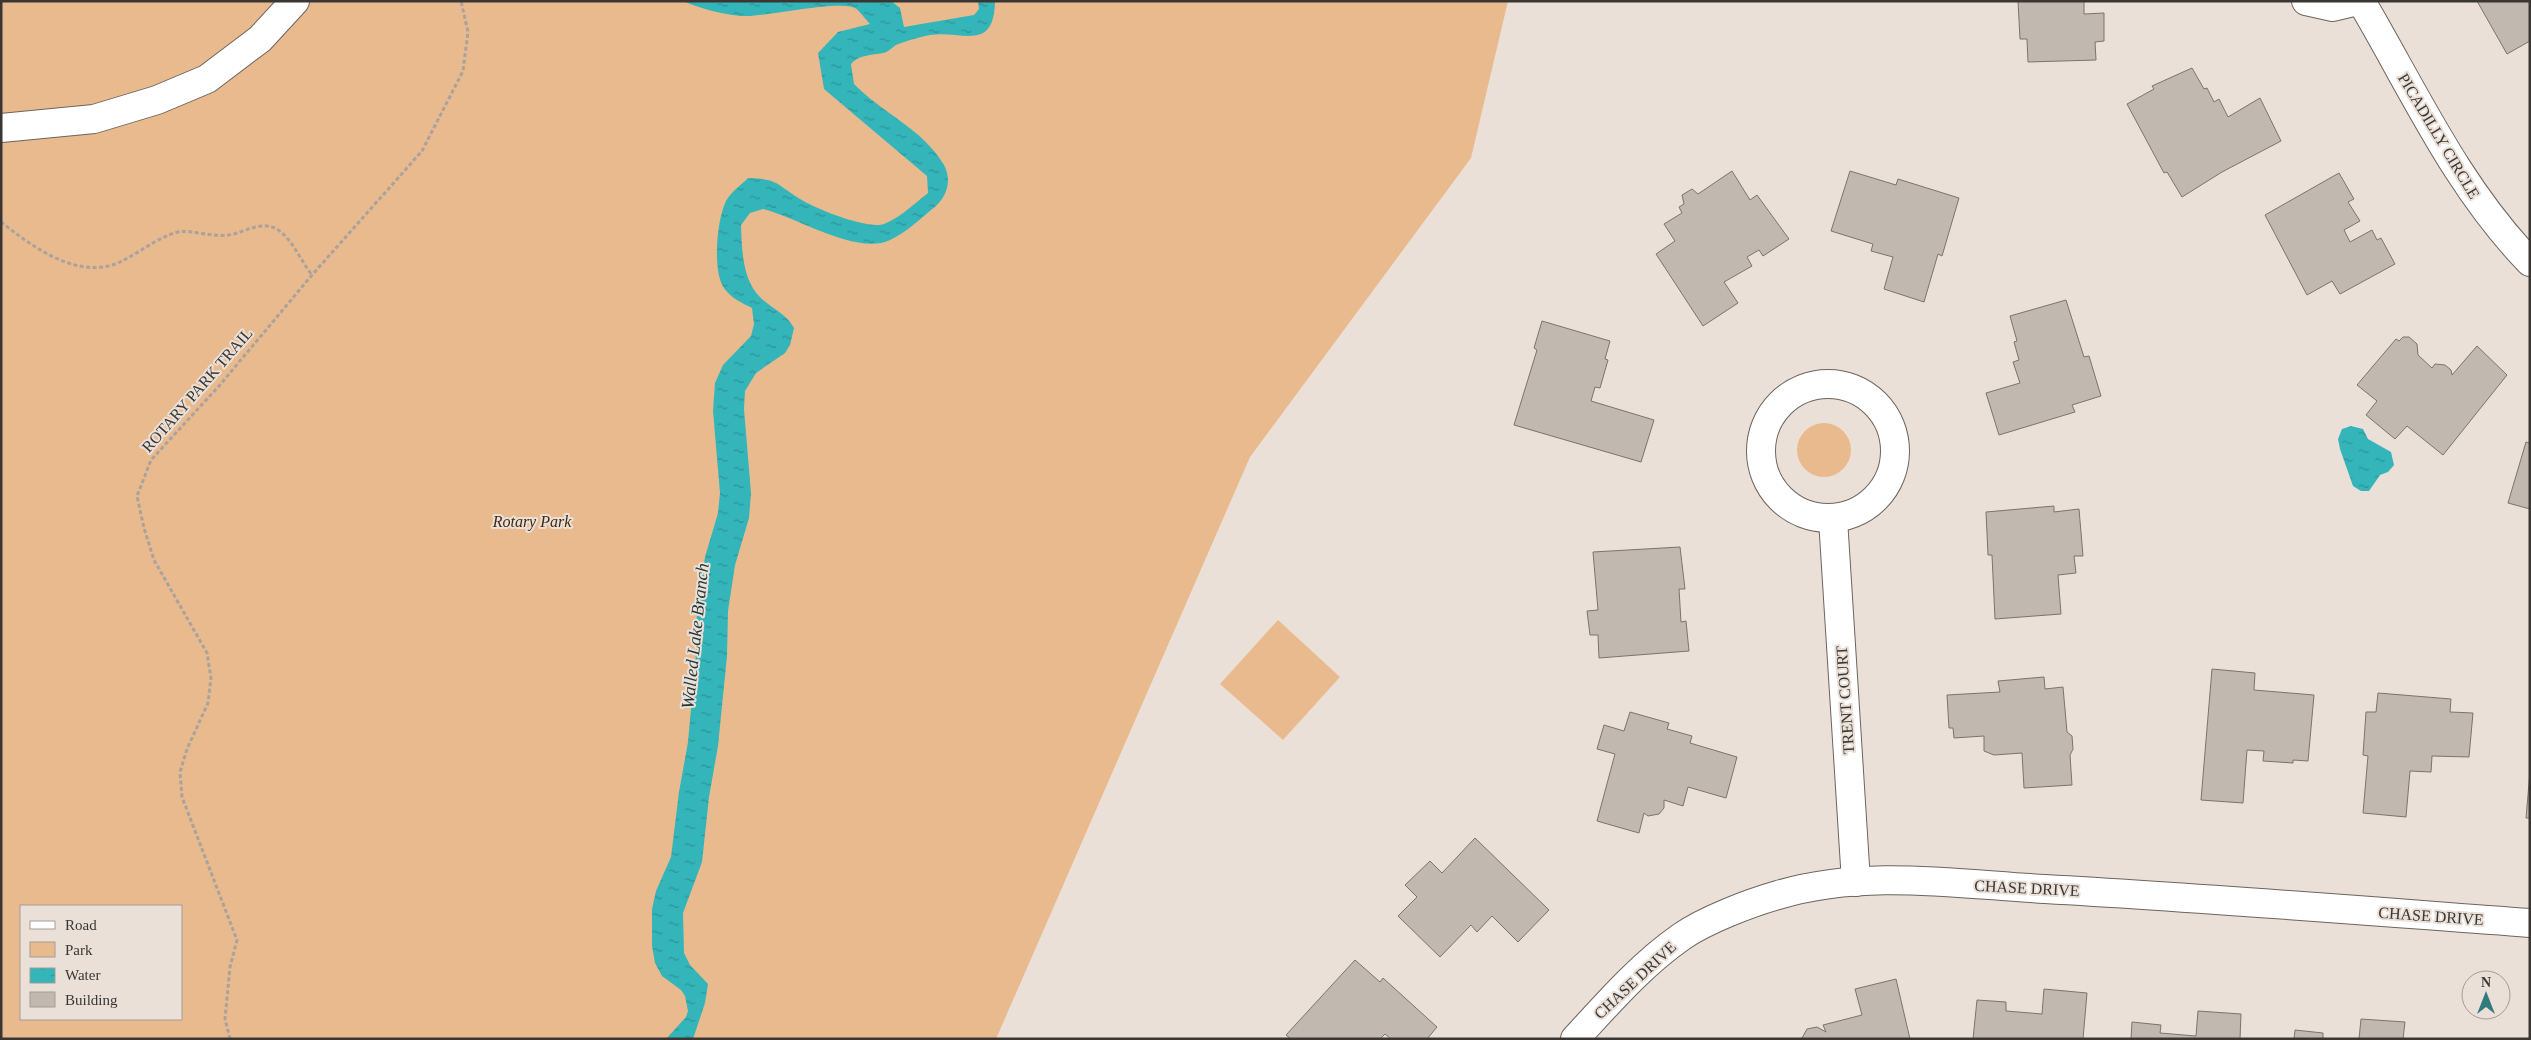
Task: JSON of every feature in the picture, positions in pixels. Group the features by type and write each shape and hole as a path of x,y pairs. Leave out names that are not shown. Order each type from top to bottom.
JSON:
{"street":[{"path":"1,128 94,119 157,100 207,79 260,38 295,1"},
{"path":"2306,1 2333,8 2360,1"},
{"name":"PICADILLY CIRCLE","path":"2360,1 2463,180 2509,241 2530,262"},
{"path":"1834,384 1855,389 1873,400 1887,417 1895,437 1896,460 1889,482 1875,501 1856,514 1833,519 1810,517 1789,507 1772,491 1762,470 1760,448 1765,427 1772,414 1792,394 1812,385 1834,384"},
{"name":"TRENT COURT","path":"1833,519 1856,882"},
{"name":"CHASE DRIVE","path":"1575,1039 1645,967 1682,936 1735,910 1778,894 1822,885 1903,881 2140,894 2530,923"}],"path":[{"name":"ROTARY PARK TRAIL","path":"230,1039 225,1019 230,966 238,940 182,796 180,772 187,749 208,704 211,678 207,653 154,560 137,496 151,460 219,386 312,275 422,151 463,71 468,32 461,1"},
{"path":"1,222 35,247 67,263 98,268 119,262 179,232 218,237 237,233 251,226 267,227 280,231 312,275"}],"green space":[{"name":"Rotary Park","path":"1,1 1508,1 1471,158 1250,457 996,1039 1,1039"},
{"path":"1819,423 1829,423 1839,427 1847,435 1851,450 1847,465 1839,473 1829,477 1819,477 1809,473 1801,465 1797,455 1797,445 1801,435 1809,427"},
{"path":"1278,620 1340,677 1283,740 1220,684"}],"water":[{"path":"683,1 891,1 900,8 904,27 974,15 979,9 978,1 995,1 993,17 989,28 982,33 974,36 930,35 896,45 885,52 861,57 851,64 854,84 877,104 914,131 935,152 944,165 948,182 943,197 936,206 902,233 890,240 876,244 861,243 827,234 763,209 750,213 741,225 744,263 753,289 763,300 787,318 794,328 790,345 785,353 756,373 745,391 744,409 751,493 749,518 735,565 728,611 727,656 718,746 709,797 702,862 683,913 684,953 690,965 708,984 705,1003 693,1039 666,1039 686,1017 688,1011 685,996 681,990 662,976 655,963 652,946 652,909 656,891 671,857 679,792 688,742 696,653 697,607 705,557 718,513 720,493 713,411 715,383 723,365 751,336 754,324 752,308 730,295 720,280 717,245 723,209 726,201 748,178 771,181 807,203 854,221 876,225 884,224 896,218 928,193 927,176 824,89 818,53 838,32 870,24 857,9 847,6 834,6 739,16 714,12"},
{"path":"2351,426 2363,429 2368,439 2391,452 2394,465 2388,472 2380,475 2369,491 2361,491 2353,486 2340,449 2338,439 2342,429"}],"building":[{"path":"2018,1 2084,1 2084,14 2104,13 2104,41 2095,42 2096,60 2028,62 2027,39 2020,39"},
{"path":"2477,1 2530,1 2530,41 2507,54"},
{"path":"2192,68 2204,89 2207,88 2214,102 2219,99 2228,117 2260,98 2281,141 2222,172 2182,197 2167,172 2164,173 2127,104 2154,89 2152,86"},
{"path":"1732,171 1750,200 1757,195 1789,239 1763,256 1759,250 1747,257 1752,266 1724,282 1738,303 1703,326 1656,254 1675,241 1664,224 1682,213 1679,207 1684,204 1682,195 1692,189 1698,194"},
{"path":"1850,171 1896,185 1898,179 1959,198 1942,256 1938,254 1924,302 1884,289 1893,257 1871,251 1873,244 1831,231"},
{"path":"2339,173 2354,199 2348,202 2360,221 2344,230 2350,242 2372,230 2377,240 2381,238 2395,264 2340,294 2332,281 2307,295 2265,215"},
{"path":"2066,300 2084,357 2089,356 2101,396 2072,405 2075,412 1999,435 1986,393 2020,383 2013,362 2019,360 2014,342 2017,341 2010,316"},
{"path":"1542,321 1610,341 1605,359 1608,360 1600,388 1595,387 1591,401 1654,420 1641,462 1514,425 1537,350 1534,348"},
{"path":"2403,337 2409,337 2417,344 2418,355 2432,368 2435,364 2445,365 2451,370 2452,375 2477,346 2507,375 2443,455 2407,426 2395,439 2366,415 2377,401 2357,385 2396,339 2399,341"},
{"path":"2526,442 2530,443 2530,509 2508,503"},
{"path":"2054,506 2054,512 2079,509 2083,556 2074,556 2076,573 2058,575 2061,614 1995,619 1992,555 1988,555 1986,512"},
{"path":"1680,547 1685,589 1679,589 1681,622 1686,621 1689,651 1599,658 1598,635 1590,635 1587,611 1598,610 1593,552"},
{"path":"2212,669 2255,673 2254,690 2314,695 2308,761 2293,760 2293,763 2263,761 2264,751 2247,750 2243,803 2201,800"},
{"path":"2044,677 2045,689 2063,687 2067,732 2072,736 2073,749 2070,755 2072,785 2024,788 2022,753 1994,755 1984,751 1984,736 1954,738 1953,728 1949,728 1947,695 2000,692 1998,681"},
{"path":"2378,693 2451,699 2450,712 2473,713 2469,757 2432,756 2431,772 2410,771 2406,817 2363,813 2368,756 2363,755 2366,712 2376,712"},
{"path":"1630,712 1669,723 1667,729 1692,736 1690,743 1737,757 1726,798 1688,787 1683,806 1664,800 1664,808 1659,814 1648,816 1644,813 1639,833 1597,821 1615,754 1597,749 1604,725 1624,731"},
{"path":"2530,772 2530,818 2526,818"},
{"path":"1475,838 1549,910 1518,942 1492,916 1477,932 1471,925 1440,957 1398,916 1417,897 1405,885 1430,861 1442,873"},
{"path":"1355,960 1380,982 1383,978 1437,1027 1427,1039 1391,1039 1385,1034 1380,1039 1291,1039 1286,1035"},
{"path":"1896,979 1910,1039 1799,1039 1802,1038 1807,1029 1817,1027 1826,1032 1823,1025 1862,1015 1855,989"},
{"path":"2044,989 2087,993 2083,1039 1973,1039 1977,1000 2006,1002 2006,1011 2042,1014"},
{"path":"2198,1011 2241,1014 2240,1039 2131,1039 2132,1022 2161,1025 2160,1033 2196,1036"},
{"path":"2361,1019 2405,1022 2403,1039 2359,1039"},
{"path":"2295,1030 2323,1033 2323,1039 2294,1039"}],"water label":[{"name":"Walled Lake Branch","path":"695,636"}]}
